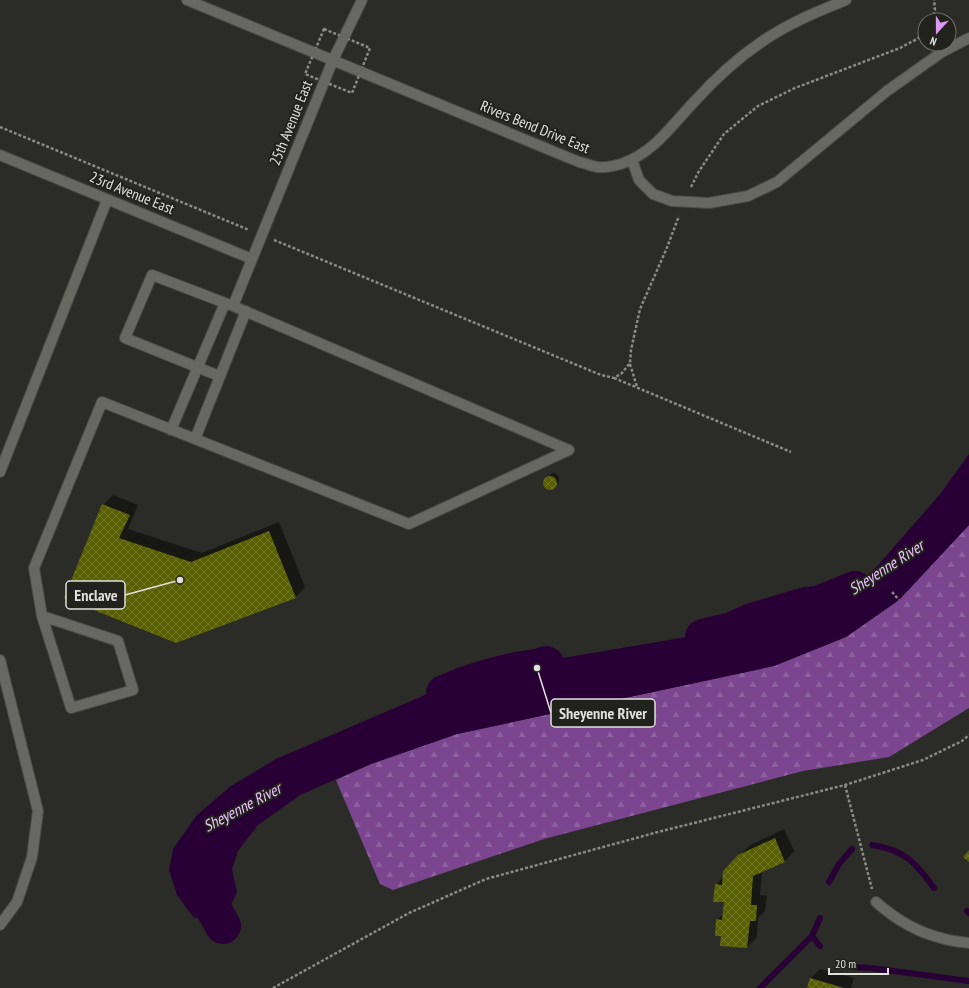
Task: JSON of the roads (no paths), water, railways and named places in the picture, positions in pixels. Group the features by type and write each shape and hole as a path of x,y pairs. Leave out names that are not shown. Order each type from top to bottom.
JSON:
{"street":[{"name":"Rivers Bend Drive East","path":"187,0 580,162 598,167 614,166 632,160 658,143 695,100 728,69 759,43 801,18 846,0"},
{"name":"25th Avenue East","path":"171,430 197,368 252,259 333,60 362,0"},
{"path":"632,160 639,180 653,194 672,200 709,203 748,196 777,182 887,91 942,52 969,38"},
{"name":"23rd Avenue East","path":"0,155 252,259"},
{"path":"0,472 107,200"},
{"path":"42,616 118,641 133,690 71,708 42,616 34,568 102,402 409,524 569,450 246,311 152,275 125,338 219,376"},
{"path":"195,439 246,311"},
{"path":"0,660 4,693 38,811 32,857 17,902 0,925"},
{"path":"876,902 888,913 912,927 941,938 969,943"}],"water":[{"path":"969,454 969,525 899,600 846,637 774,666 457,734 371,764 300,795 258,825 238,851 232,869 237,892 230,907 212,916 194,918 177,895 169,870 173,849 197,815 231,786 276,759 441,688 557,659 686,637 765,619 828,599 873,571 941,493"}],"waterway":[{"name":"Sheyenne River","path":"703,637 732,630 752,621 806,605 818,604 855,589"},
{"name":"Sheyenne River","path":"444,693 486,678 546,664"},
{"path":"872,845 893,850 901,854 915,864 934,888"},
{"path":"829,882 839,864 852,849"},
{"name":"Sheyenne River","path":"192,871 223,926"},
{"path":"812,936 820,918"},
{"path":"760,988 812,936 820,946"},
{"path":"855,967 969,981"}],"place":[{"name":"Enclave","path":"180,580"},
{"name":"Sheyenne River","path":"537,668"}]}
